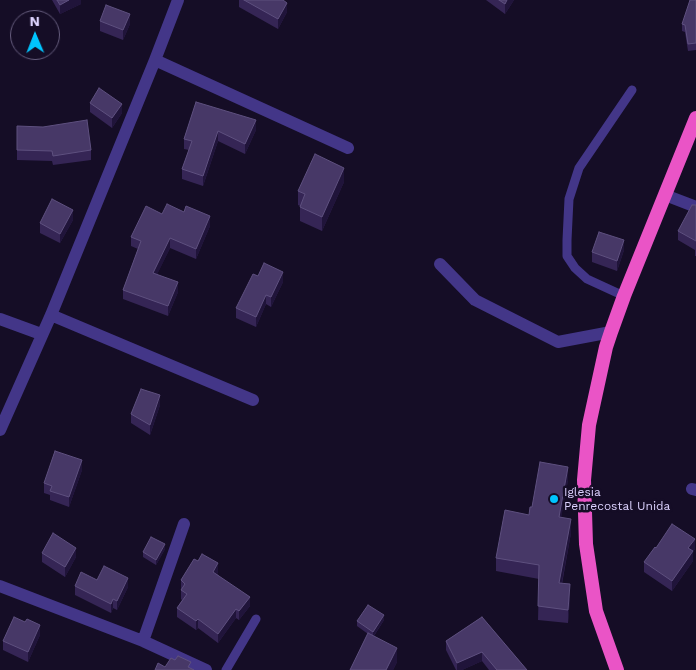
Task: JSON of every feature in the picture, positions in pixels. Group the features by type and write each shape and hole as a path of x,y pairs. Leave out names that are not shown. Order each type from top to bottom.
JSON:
{"highway":[{"path":"617,670 596,611 586,544 584,480 589,425 606,347 624,296 696,118"}],"street":[{"path":"0,430 51,315 178,0"},
{"path":"155,60 348,148"},
{"path":"665,194 696,207"},
{"path":"440,264 475,300 558,342 612,332"},
{"path":"51,315 253,400"},
{"path":"0,319 41,334"},
{"path":"143,641 184,524"},
{"path":"0,586 143,641 206,670"}],"lane":[{"path":"624,296 587,279 575,268 567,256 567,240 569,199 579,168 632,90"},
{"path":"226,670 256,619"}],"building":[{"path":"57,0 69,0 60,5"},
{"path":"244,0 283,0 287,3 278,19"},
{"path":"499,0 507,0 505,4"},
{"path":"690,0 696,0 696,43 688,44 685,25 682,24"},
{"path":"106,5 130,14 123,30 100,21"},
{"path":"99,88 122,104 112,118 90,103"},
{"path":"196,102 256,120 245,144 218,131 203,176 182,169 192,141 184,139"},
{"path":"87,120 91,150 53,156 52,151 17,150 17,126 43,127"},
{"path":"315,154 344,168 322,217 300,207 305,194 298,191"},
{"path":"52,199 73,210 60,234 40,223"},
{"path":"167,204 184,212 186,206 210,216 196,249 170,238 153,273 178,282 168,306 123,290 141,241 131,237 146,206 162,214"},
{"path":"692,205 696,205 696,241 678,231"},
{"path":"599,232 624,240 617,261 592,252"},
{"path":"264,263 283,272 271,297 266,295 256,317 236,308 253,274 258,276"},
{"path":"141,389 160,395 150,425 131,414"},
{"path":"55,451 82,460 69,497 50,491 52,486 44,483"},
{"path":"540,462 568,467 559,517 571,519 559,583 570,584 568,610 538,606 539,565 496,558 505,510 529,515"},
{"path":"672,524 695,539 688,548 693,551 672,581 644,562"},
{"path":"53,533 76,548 65,567 42,553"},
{"path":"151,537 165,544 156,560 143,552"},
{"path":"202,554 218,563 213,572 250,597 239,611 236,609 218,634 198,619 196,621 177,608 187,594 181,590 185,584 181,580 194,559 198,561"},
{"path":"104,566 128,578 117,601 113,599 111,604 75,586 81,572 97,580"},
{"path":"368,605 384,615 373,632 357,621"},
{"path":"14,617 25,622 27,619 40,625 28,652 3,641"},
{"path":"482,617 527,670 497,670 482,652 457,663 446,641"},
{"path":"368,633 397,648 386,670 350,670"},
{"path":"178,656 191,662 188,667 194,670 155,670 158,663 165,667 171,658 175,660"}],"place":[{"name":"Iglesia Penrecostal Unida","path":"554,499"}]}
